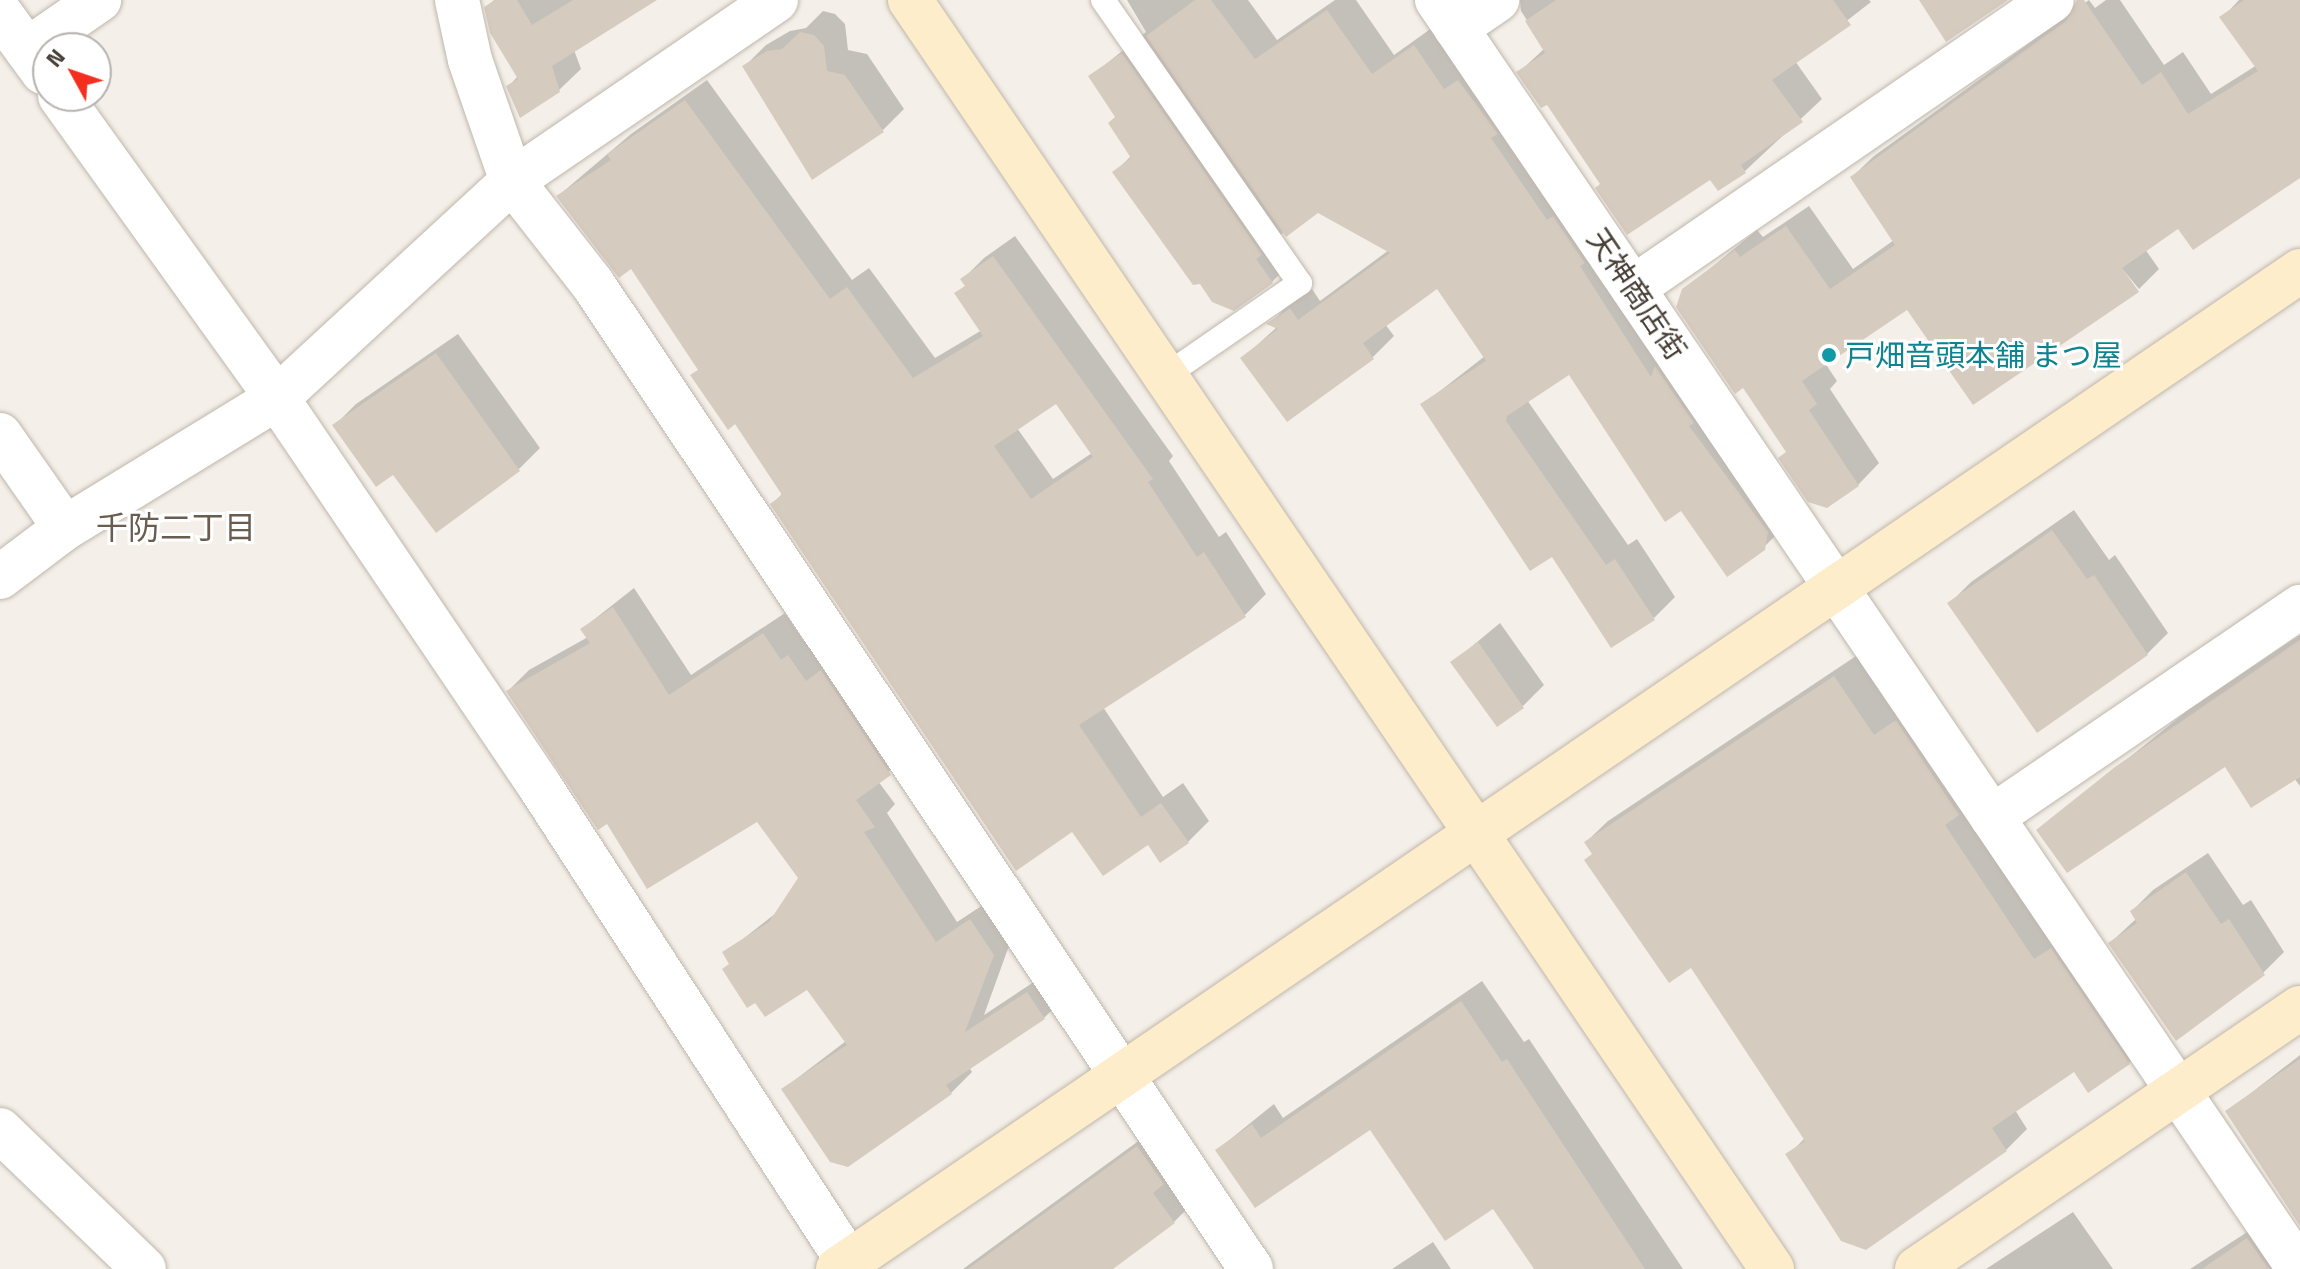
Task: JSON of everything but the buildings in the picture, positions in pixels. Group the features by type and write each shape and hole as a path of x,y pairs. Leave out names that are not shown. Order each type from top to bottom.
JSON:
{"street":[{"path":"68,32 99,0"},
{"path":"457,0 470,60 512,181 592,283 1121,1079 1251,1269"},
{"path":"0,577 65,528 277,398 512,181 776,0"},
{"path":"910,0 1168,374 1772,1269"},
{"path":"1447,14 1497,0"},
{"path":"1633,288 2052,0"},
{"path":"0,13 32,58"},
{"name":"天神商店街","path":"1447,14 2299,1269"},
{"path":"71,112 277,398 539,785 846,1267 2300,271"},
{"path":"0,435 65,528"},
{"path":"1992,817 2300,607"},
{"path":"1917,1269 2300,1008"},
{"path":"0,1130 144,1269"}],"lane":[{"path":"1103,0 1300,283 1168,374"}],"place":[{"name":"戸畑音頭本舗 まつ屋","path":"1829,355"}],"district":[{"name":"千防二丁目","path":"176,527"}]}
